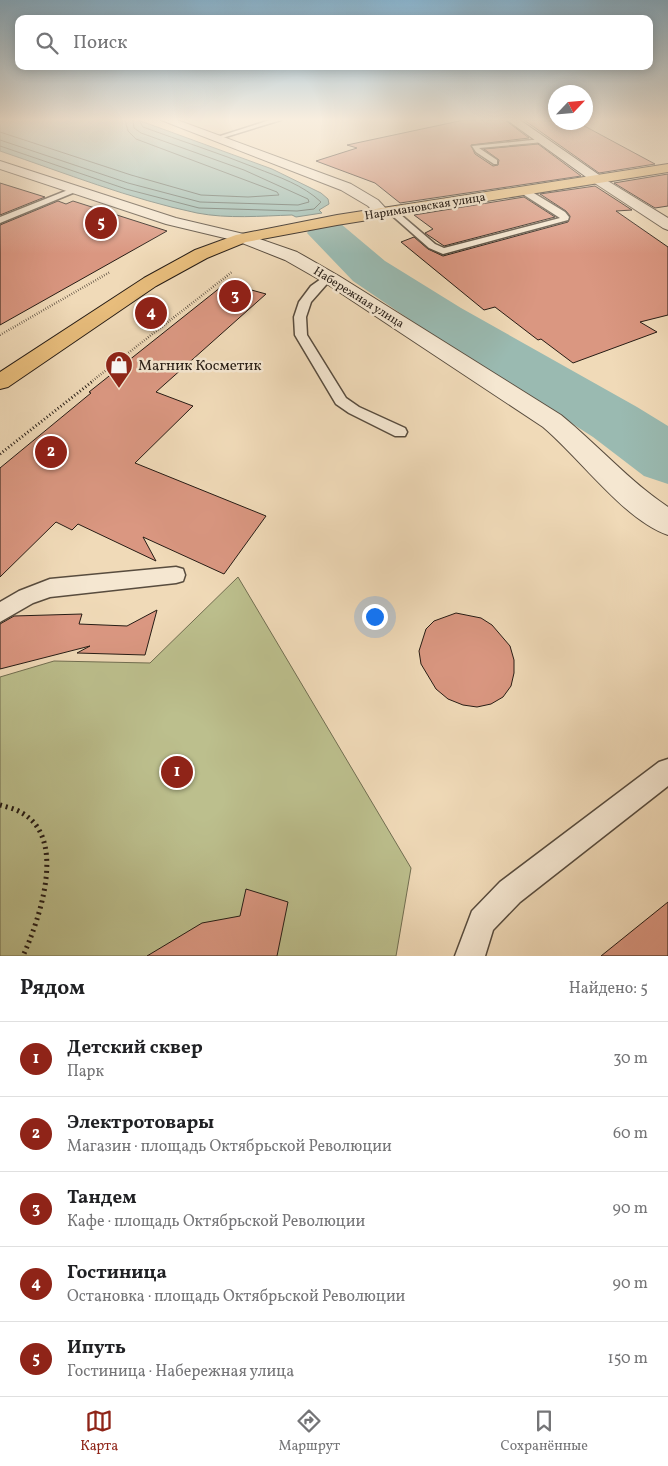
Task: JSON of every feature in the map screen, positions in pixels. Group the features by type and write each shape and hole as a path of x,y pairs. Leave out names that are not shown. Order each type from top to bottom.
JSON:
{"main road":[{"name":"Наримановская улица","path":"0,382 156,278 201,254 242,238 282,229 668,168"}],"street":[{"name":"Набережная улица","path":"0,165 178,223 242,238 291,256 328,277 552,421 575,440 636,500 666,520"},
{"path":"287,165 346,187 387,212"},
{"path":"577,165 668,225"}],"lane":[{"path":"0,220 76,190"},
{"path":"387,212 432,246 443,251 564,220 565,217 562,214 524,191"},
{"path":"328,277 310,294 299,313 300,335 342,400 354,410 400,432"},
{"path":"0,612 26,597 50,588 176,575"},
{"path":"470,956 482,921 510,892 668,771"}],"path":[{"path":"0,454 240,266"},
{"path":"0,334 115,270"},
{"path":"0,805 26,816 41,837 46,853 47,888 35,931 23,956"}],"green space":[{"path":"238,577 411,868 396,956 0,956 0,677 54,661 150,663"}],"water":[{"path":"39,165 260,165 321,193 328,199 329,204 319,210 322,213 296,217 292,215 221,216 172,207 98,185"}],"building":[{"path":"326,165 566,165 581,176 400,203 375,183"},
{"path":"587,165 651,165 599,173"},
{"path":"668,174 668,206 655,208 614,183"},
{"path":"0,183 45,197 0,215"},
{"path":"595,186 632,210 616,211 668,247 668,315 640,322 657,332 573,363 541,339 538,340 495,307 484,310 401,242 414,237 428,249 443,256 568,222 570,216 566,211 540,194"},
{"path":"524,197 555,217 444,246 425,233 433,229 414,215"},
{"path":"58,201 66,204 73,201 167,231 0,325 0,225"},
{"path":"226,283 266,294 156,392 193,406 135,463 266,516 224,574 143,537 156,561 78,524 72,530 56,522 0,577 0,468 91,393 89,392"},
{"path":"157,610 145,655 77,653 90,646 0,669 0,624 14,616 82,614 79,624 127,626"},
{"path":"456,613 481,618 492,625 510,646 514,660 511,686 503,697 491,704 477,707 463,705 448,699 436,689 421,664 419,651 426,629 434,621"},
{"path":"246,889 288,902 277,956 147,956 202,923 240,916"},
{"path":"668,902 668,956 601,956"}],"waterway":[{"path":"327,233 369,271 443,319 615,422 668,459"}],"place":[{"name":"Ипуть","path":"101,223"},
{"name":"Тандем","path":"235,296"},
{"name":"Гостиница","path":"151,313"},
{"name":"Магник Косметик","path":"119,389"},
{"name":"Электротовары","path":"51,452"},
{"name":"Детский сквер","path":"177,772"}]}
